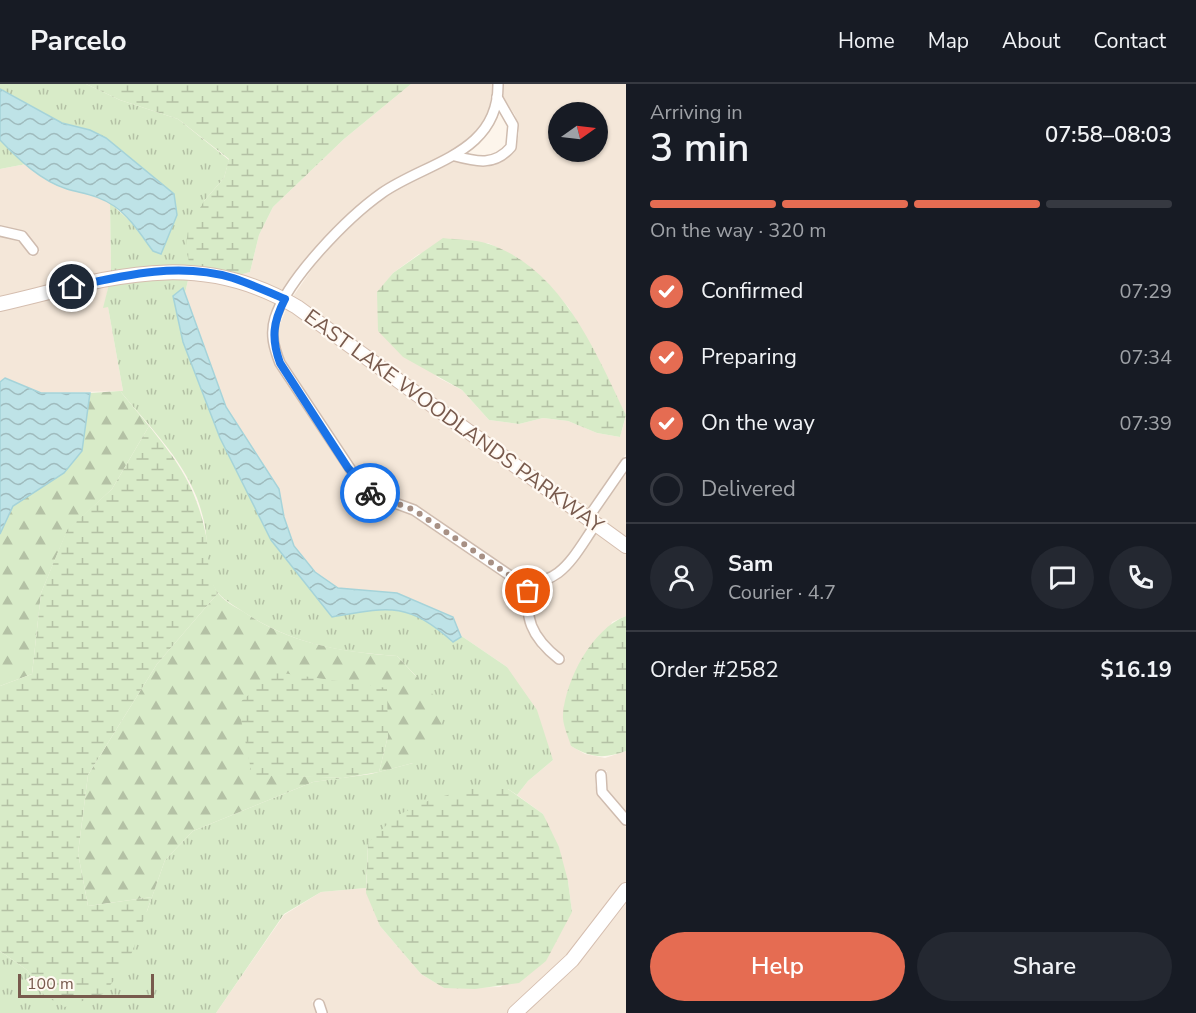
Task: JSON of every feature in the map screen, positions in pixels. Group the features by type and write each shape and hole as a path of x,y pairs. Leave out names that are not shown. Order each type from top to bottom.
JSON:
{"street":[{"path":"498,84 497,97 485,127 455,156 403,179 379,195 338,231 310,263 285,299 276,317 273,329 274,348 280,363 361,485 370,494 414,510 515,579 529,583 553,577 565,568 626,463"},
{"path":"455,156 480,162 493,161 511,147 513,125 497,97"},
{"path":"0,231 22,236 33,250"},
{"name":"EAST LAKE WOODLANDS PARKWAY","path":"0,304 132,274 160,271 196,272 231,278 285,299 626,546"},
{"path":"529,583 527,604 531,626 543,646 559,659"},
{"path":"601,775 602,792 626,820"},
{"path":"515,1013 564,967 625,891"}],"shaded area":[{"path":"411,84 492,84 489,109 481,125 455,151 401,175 376,191 334,229 306,261 283,293 238,275 250,272 259,235 273,207 344,139"},
{"path":"503,84 626,84 626,415 569,308 545,280 518,258 488,243 419,254 393,273 377,293 437,377 462,390 489,420 519,424 543,418 568,421 597,433 620,437 626,416 626,454 586,511 292,298 314,266 342,234 383,198 406,183 456,161 487,167 508,157 515,149 519,133 515,115 502,96"},
{"path":"26,164 65,188 95,195 110,203 111,274 0,299 0,236 19,240 31,257 40,252 26,233 0,226 0,169"},
{"path":"189,276 213,279 278,302 268,329 269,349 275,364 356,488 368,498 411,514 512,582 523,586 521,604 526,628 539,649 559,665 566,658 547,643 536,624 532,603 534,587 555,582 568,572 597,531 626,552 626,616 612,622 571,746 585,754 605,758 626,751 626,813 607,790 607,771 596,770 595,785 600,799 626,827 626,881 568,957 507,1013 327,1013 322,998 312,1001 317,1013 216,1013 284,915 321,892 366,888 380,926 421,974 444,988 501,987 572,912 568,881 543,814 517,795 528,781 553,760 507,667 460,635 453,617 397,593 338,588 315,572 294,546 284,517 279,489 226,407 185,293"},
{"path":"109,284 104,307 108,307 123,391 41,393 6,378 0,382 0,308"},
{"path":"287,307 589,525 561,565 539,577 530,578 518,574 417,506 374,489 365,482 285,360 280,347 278,329"},
{"path":"626,471 626,540 594,517"},
{"path":"626,900 626,1013 522,1013"}],"green space":[{"path":"0,84 86,84 120,100 178,119 229,160 224,178 204,201 190,265 192,267 111,274 110,203 131,222 153,251 131,161 106,138 90,130 62,123 0,89"},
{"path":"86,84 411,84 344,139 273,207 259,235 250,272 239,275 190,266 186,249 188,229 204,201 224,178 229,159 178,119 120,100"},
{"path":"0,140 26,164 0,169"},
{"path":"443,238 484,242 515,256 537,272 556,292 588,339 626,415 620,437 597,433 568,421 543,418 519,424 489,420 462,390 403,357 378,331 377,292 393,273"},
{"path":"189,276 185,293 183,289 183,342 220,438 271,540 332,617 383,610 409,613 436,628 452,641 460,635 507,667 537,710 553,760 528,781 517,795 508,789 368,843 366,888 321,892 284,914 216,1013 0,1013 0,951 27,970 43,995 147,911 165,860 193,831 313,782 371,774 413,763 416,676 397,656 335,649 297,639 260,622 221,596 210,577 205,525 190,483 173,455 120,391 123,391 108,307 103,308 109,284"},
{"path":"120,391 149,426 112,489 67,531 41,593 32,674 0,686 0,534 13,506 64,473 82,451 90,393"},
{"path":"149,426 169,451 191,487 207,539 209,570 218,593 157,664 88,775 78,853 88,906 152,897 128,963 103,994 65,1007 43,995 27,970 0,951 0,686 32,674 41,593 67,530 112,489"},
{"path":"218,593 230,604 262,623 298,639 337,649 397,656 440,702 443,733 413,763 379,772 388,736 252,774 343,778 313,782 193,831 165,860 152,897 88,906 78,853 88,775 157,664"},
{"path":"626,616 626,751 604,756 591,755 571,746 563,721 565,700 575,671 592,643 602,632"},
{"path":"275,672 387,688 388,736 379,772 343,778 252,775 238,704"},
{"path":"475,788 508,789 543,814 559,847 568,881 572,912 546,961 519,983 475,989 444,988 421,974 380,926 366,893 368,843 396,816 432,799"}],"water":[{"path":"0,89 62,123 90,130 106,138 174,194 177,215 161,254 153,251 120,210 97,197 48,181 30,169 0,140"},
{"path":"183,288 226,407 279,489 284,517 294,546 315,572 338,588 397,593 453,617 461,637 453,642 423,619 396,610 368,611 332,617 271,540 220,438 183,342 173,296"},
{"path":"5,378 41,393 90,393 82,451 64,473 13,506 0,534 0,382"}],"way so far":[{"path":"370,493 406,506 431,521 515,579 529,583 528,591"}],"route":[{"path":"72,287 132,274 160,271 196,272 231,278 285,299 273,329 274,348 280,363 348,468 370,493"}]}
